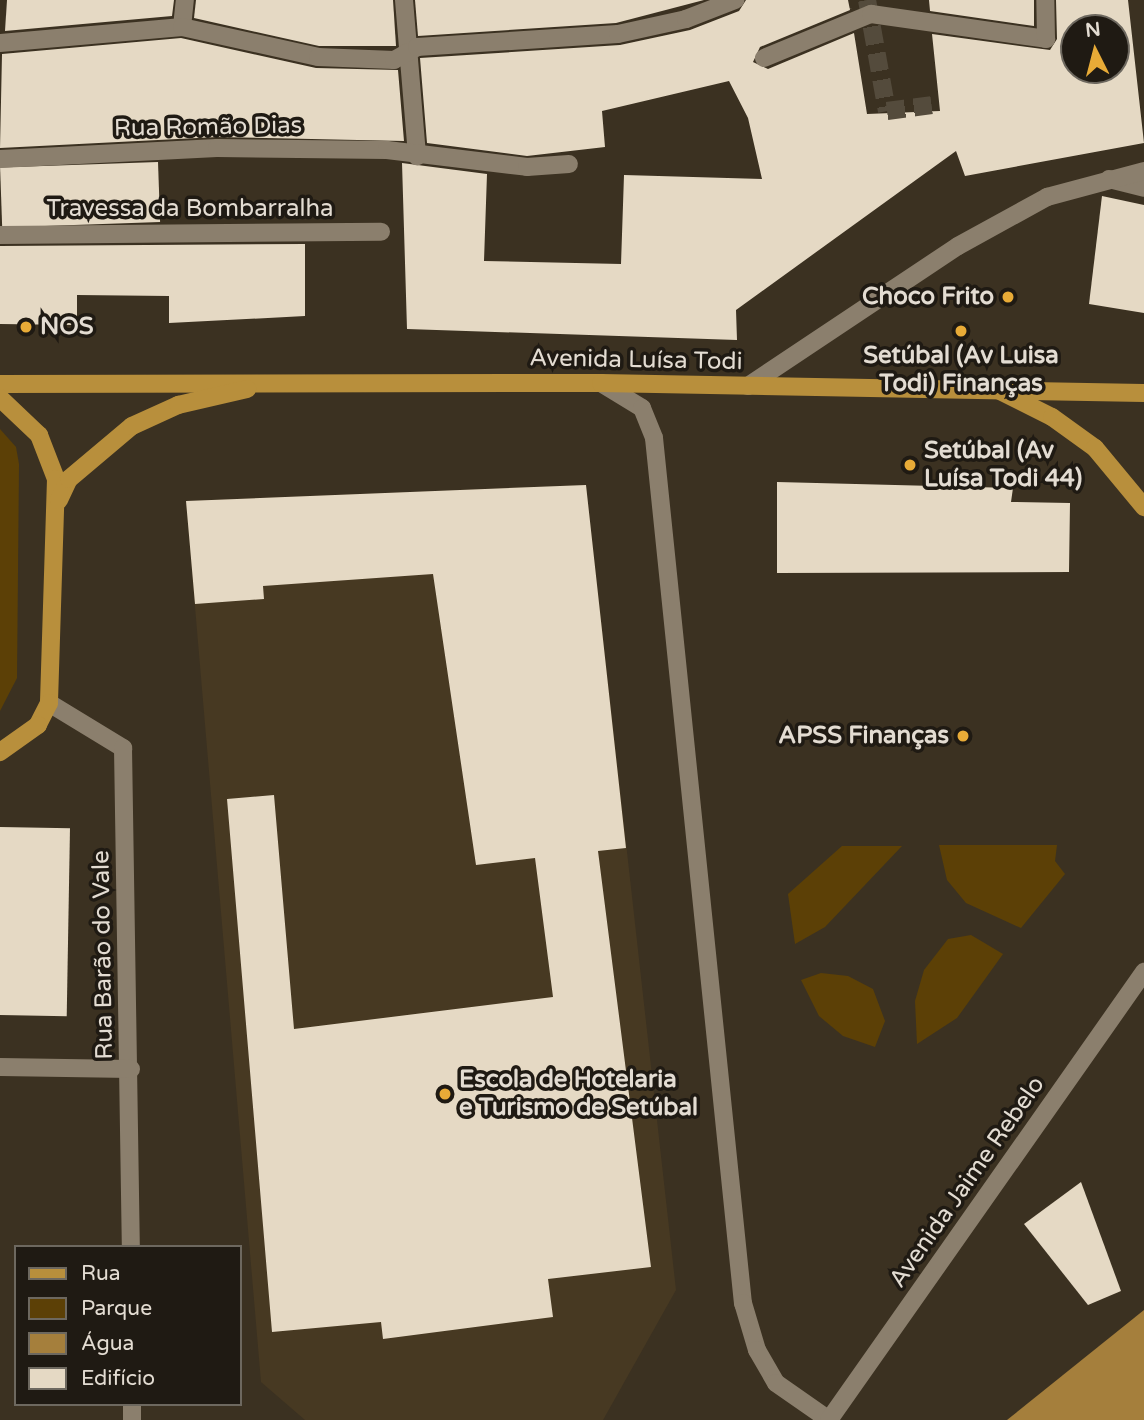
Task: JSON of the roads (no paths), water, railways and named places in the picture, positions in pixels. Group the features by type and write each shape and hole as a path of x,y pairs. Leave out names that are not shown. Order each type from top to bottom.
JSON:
{"main road":[{"name":"Avenida Luísa Todi","path":"56,507 69,479 132,425 178,405 278,381"},
{"name":"Avenida Luísa Todi","path":"0,384 278,381 601,383 994,388 1144,393"},
{"name":"Avenida Luísa Todi","path":"994,388 1052,417 1095,448 1144,507"},
{"name":"Avenida Luísa Todi","path":"0,398 39,435 56,479 49,703"},
{"path":"0,752 38,725 49,703"}],"street":[{"path":"183,27 184,0"},
{"path":"404,0 405,53 417,156"},
{"path":"0,43 183,27 318,57 394,60 417,47 618,34 686,19 735,0"},
{"path":"764,58 871,14 1046,39 1045,0"},
{"name":"Rua Romão Dias","path":"0,159 217,148 387,150 417,156 527,167 569,164"},
{"path":"747,386 958,246 1047,197 1102,177 1144,171"},
{"path":"1102,177 1144,188"},
{"name":"Travessa da Bombarralha","path":"0,235 381,232"},
{"path":"601,383 642,408 655,449 743,1303 757,1350 776,1382 829,1420"},
{"name":"Rua Barão do Vale","path":"49,703 122,748 131,1069 131,1245"},
{"name":"Avenida Jaime Rebelo","path":"829,1420 1144,972"},
{"path":"0,1067 131,1069"}],"water":[{"path":"1144,1310 1144,1420 1007,1420"}],"tunnel":[{"path":"867,0 887,111 932,105"}],"place":[{"name":"Choco Frito","path":"1008,297"},
{"name":"NOS","path":"26,327"},
{"name":"Setúbal (Av Luisa Todi) Finanças","path":"961,331"},
{"name":"Setúbal (Av Luísa Todi 44)","path":"910,465"},
{"name":"APSS Finanças","path":"963,736"},
{"name":"Escola de Hotelaria e Turismo de Setúbal","path":"445,1094"}]}
